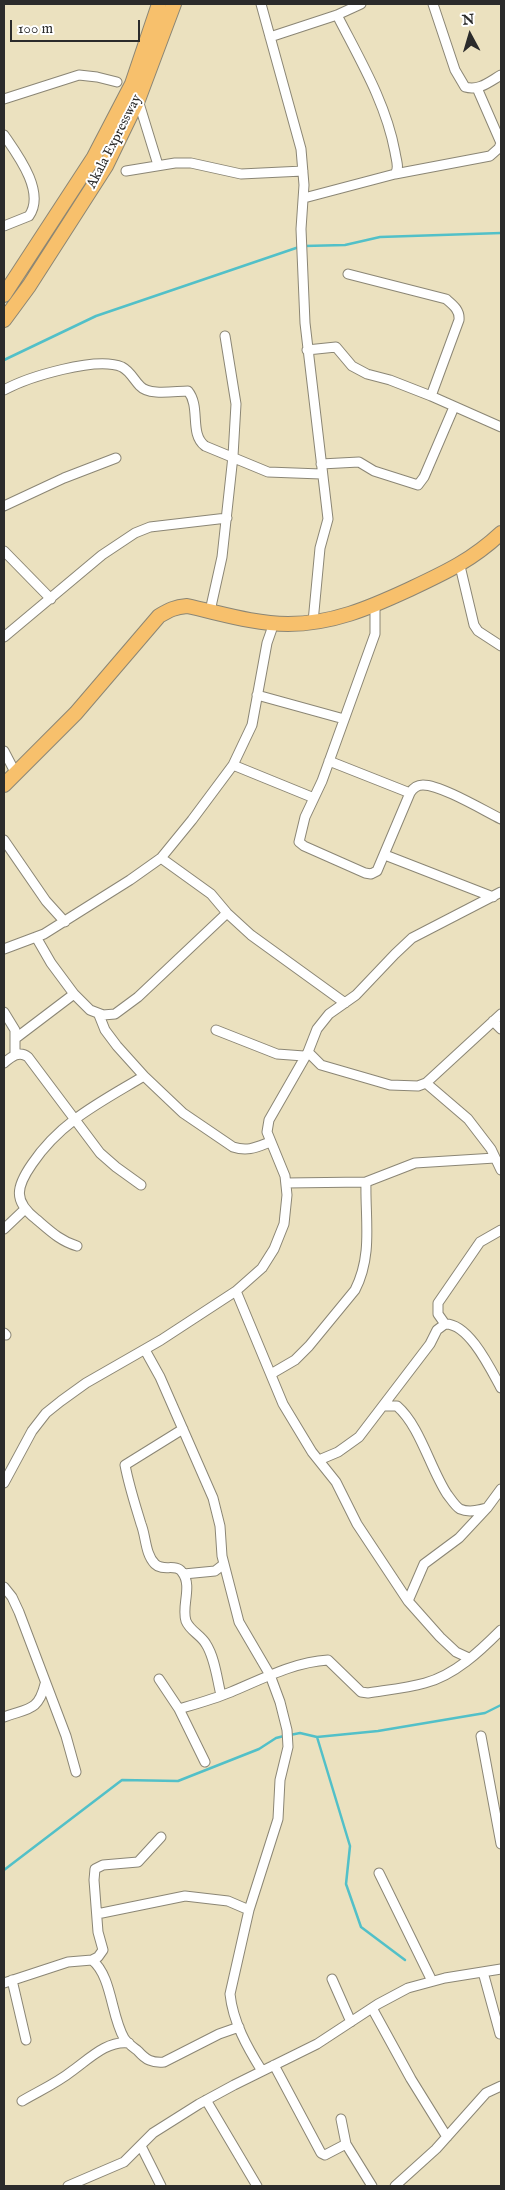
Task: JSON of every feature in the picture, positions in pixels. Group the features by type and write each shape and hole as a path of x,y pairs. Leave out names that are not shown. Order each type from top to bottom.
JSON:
{"main road":[{"name":"Akala Expressway","path":"4,295 94,157 132,84 159,4"},
{"name":"Akala Expressway","path":"4,320 106,166 138,100 174,4"},
{"path":"4,785 76,713 159,616 176,606 187,606 274,623 331,620 375,605 460,566 501,533"}],"street":[{"path":"261,4 301,149 304,170 302,229 307,350 328,519 320,548 313,622"},
{"path":"270,37 337,16 361,4"},
{"path":"433,4 461,82 466,87 477,88 501,75"},
{"path":"337,16 378,95 388,120 398,166 395,174"},
{"path":"4,99 80,75 117,82"},
{"path":"304,198 395,174 485,158 500,148 500,137 477,88"},
{"path":"138,100 158,165"},
{"path":"4,135 25,165 32,188 34,205 29,216 4,226"},
{"path":"126,171 158,165 191,163 241,174 304,170"},
{"path":"348,274 446,299 456,307 460,315 459,320 431,396"},
{"path":"210,611 222,557 227,518 236,404 225,336"},
{"path":"307,350 336,347 352,366 367,374 390,380 431,396 501,427"},
{"path":"4,390 45,373 80,366 120,366 128,371 142,389 149,392 188,391 193,401 201,443 268,472 321,469 359,462 374,471 418,485 424,477 454,407"},
{"path":"4,506 55,482 116,458"},
{"path":"4,638 102,555 134,533 150,527 227,518"},
{"path":"4,551 51,599"},
{"path":"460,566 474,626 478,631 501,646"},
{"path":"375,605 375,634 329,761 301,831 299,840 301,844 371,874 377,872 410,792 416,786 432,787 501,819"},
{"path":"4,949 36,937 65,922 160,858 216,791 233,765 252,725 267,644 274,623"},
{"path":"258,695 344,719"},
{"path":"4,751 16,774"},
{"path":"329,761 410,792"},
{"path":"233,765 314,798"},
{"path":"4,840 46,901 65,922"},
{"path":"385,855 493,897"},
{"path":"160,858 211,894 227,913 251,936 345,1003"},
{"path":"5,1476 32,1431 46,1413 86,1383 145,1350 236,1290 262,1268 274,1249 284,1224 286,1183 267,1132 269,1120 323,1021 328,1014 356,995 390,958 412,938 501,892"},
{"path":"36,937 51,963 74,994 90,1010 100,1015 114,1014 138,997 227,913"},
{"path":"16,1038 74,994"},
{"path":"4,1012 14,1026 16,1054"},
{"path":"216,1030 277,1054 306,1054 321,1065 390,1085 418,1086 426,1083 501,1014"},
{"path":"100,1015 105,1030 117,1046 144,1076 183,1113 234,1147 249,1150 270,1142"},
{"path":"493,1021 501,1029"},
{"path":"4,1063 16,1054 24,1054 28,1057 100,1153 141,1185"},
{"path":"77,1246 64,1242 24,1210 18,1189 25,1174 47,1144 74,1119 144,1076"},
{"path":"426,1083 468,1118 481,1134 501,1170"},
{"path":"286,1183 366,1182 415,1163 495,1158"},
{"path":"271,1374 295,1360 309,1346 355,1290 359,1281 368,1241 366,1182"},
{"path":"4,1229 24,1210"},
{"path":"445,1324 438,1314 438,1303 480,1242 501,1230"},
{"path":"236,1290 283,1404 319,1460 336,1482 357,1524 408,1601 456,1652 469,1658"},
{"path":"319,1460 338,1452 359,1436 430,1344 437,1330 445,1324 453,1325 473,1342 501,1388"},
{"path":"145,1350 183,1429 213,1498 220,1526 224,1564 239,1622 270,1675 280,1702 287,1730 288,1747 280,1780 278,1819 249,1910 230,1994 231,2006 245,2044 262,2071"},
{"path":"383,1406 397,1406 402,1410 416,1433 438,1480 458,1508 468,1511 487,1508"},
{"path":"183,1429 125,1465 134,1506 154,1564 161,1568 176,1568 184,1574 186,1621 208,1648 221,1695"},
{"path":"408,1601 424,1564 459,1538 487,1508 501,1489"},
{"path":"184,1574 215,1572 224,1564"},
{"path":"4,1587 12,1597 19,1612 66,1736 76,1772"},
{"path":"179,1709 221,1695 270,1675 312,1662 328,1660 359,1691 368,1693 425,1683 446,1674 469,1658 501,1630"},
{"path":"160,1679 179,1709 205,1762"},
{"path":"4,1717 38,1704 42,1700 45,1684"},
{"path":"481,1736 501,1844"},
{"path":"96,1960 103,1950 98,1932 95,1869 103,1864 138,1862 161,1837"},
{"path":"379,1873 432,1981"},
{"path":"97,1914 185,1896 228,1901 249,1910"},
{"path":"96,1960 103,1975 121,2031 129,2043 147,2060 155,2063 164,2062 219,2034 239,2027"},
{"path":"26,2040 8,1981 68,1962 96,1960"},
{"path":"68,2186 124,2162 153,2133 206,2100 317,2044 372,2008 408,1988 432,1981 501,1969"},
{"path":"483,1972 500,2034"},
{"path":"332,1979 351,2022"},
{"path":"372,2008 446,2137"},
{"path":"118,2041 121,2031"},
{"path":"22,2101 72,2071 89,2057 118,2041 129,2043"},
{"path":"274,2065 321,2153 325,2155 346,2144"},
{"path":"395,2186 418,2168 486,2093 501,2086"},
{"path":"206,2100 257,2186"},
{"path":"341,2119 346,2144 372,2186"},
{"path":"141,2146 161,2186"}],"waterway":[{"path":"304,246 345,245 380,237 501,233"},
{"path":"4,360 96,316 299,247"},
{"path":"290,1735 300,1733 317,1737 378,1731 485,1713 501,1705"},
{"path":"4,1870 122,1780 178,1781 259,1749 276,1738 284,1736"},
{"path":"317,1737 350,1846 346,1884 361,1927 405,1960"}]}
